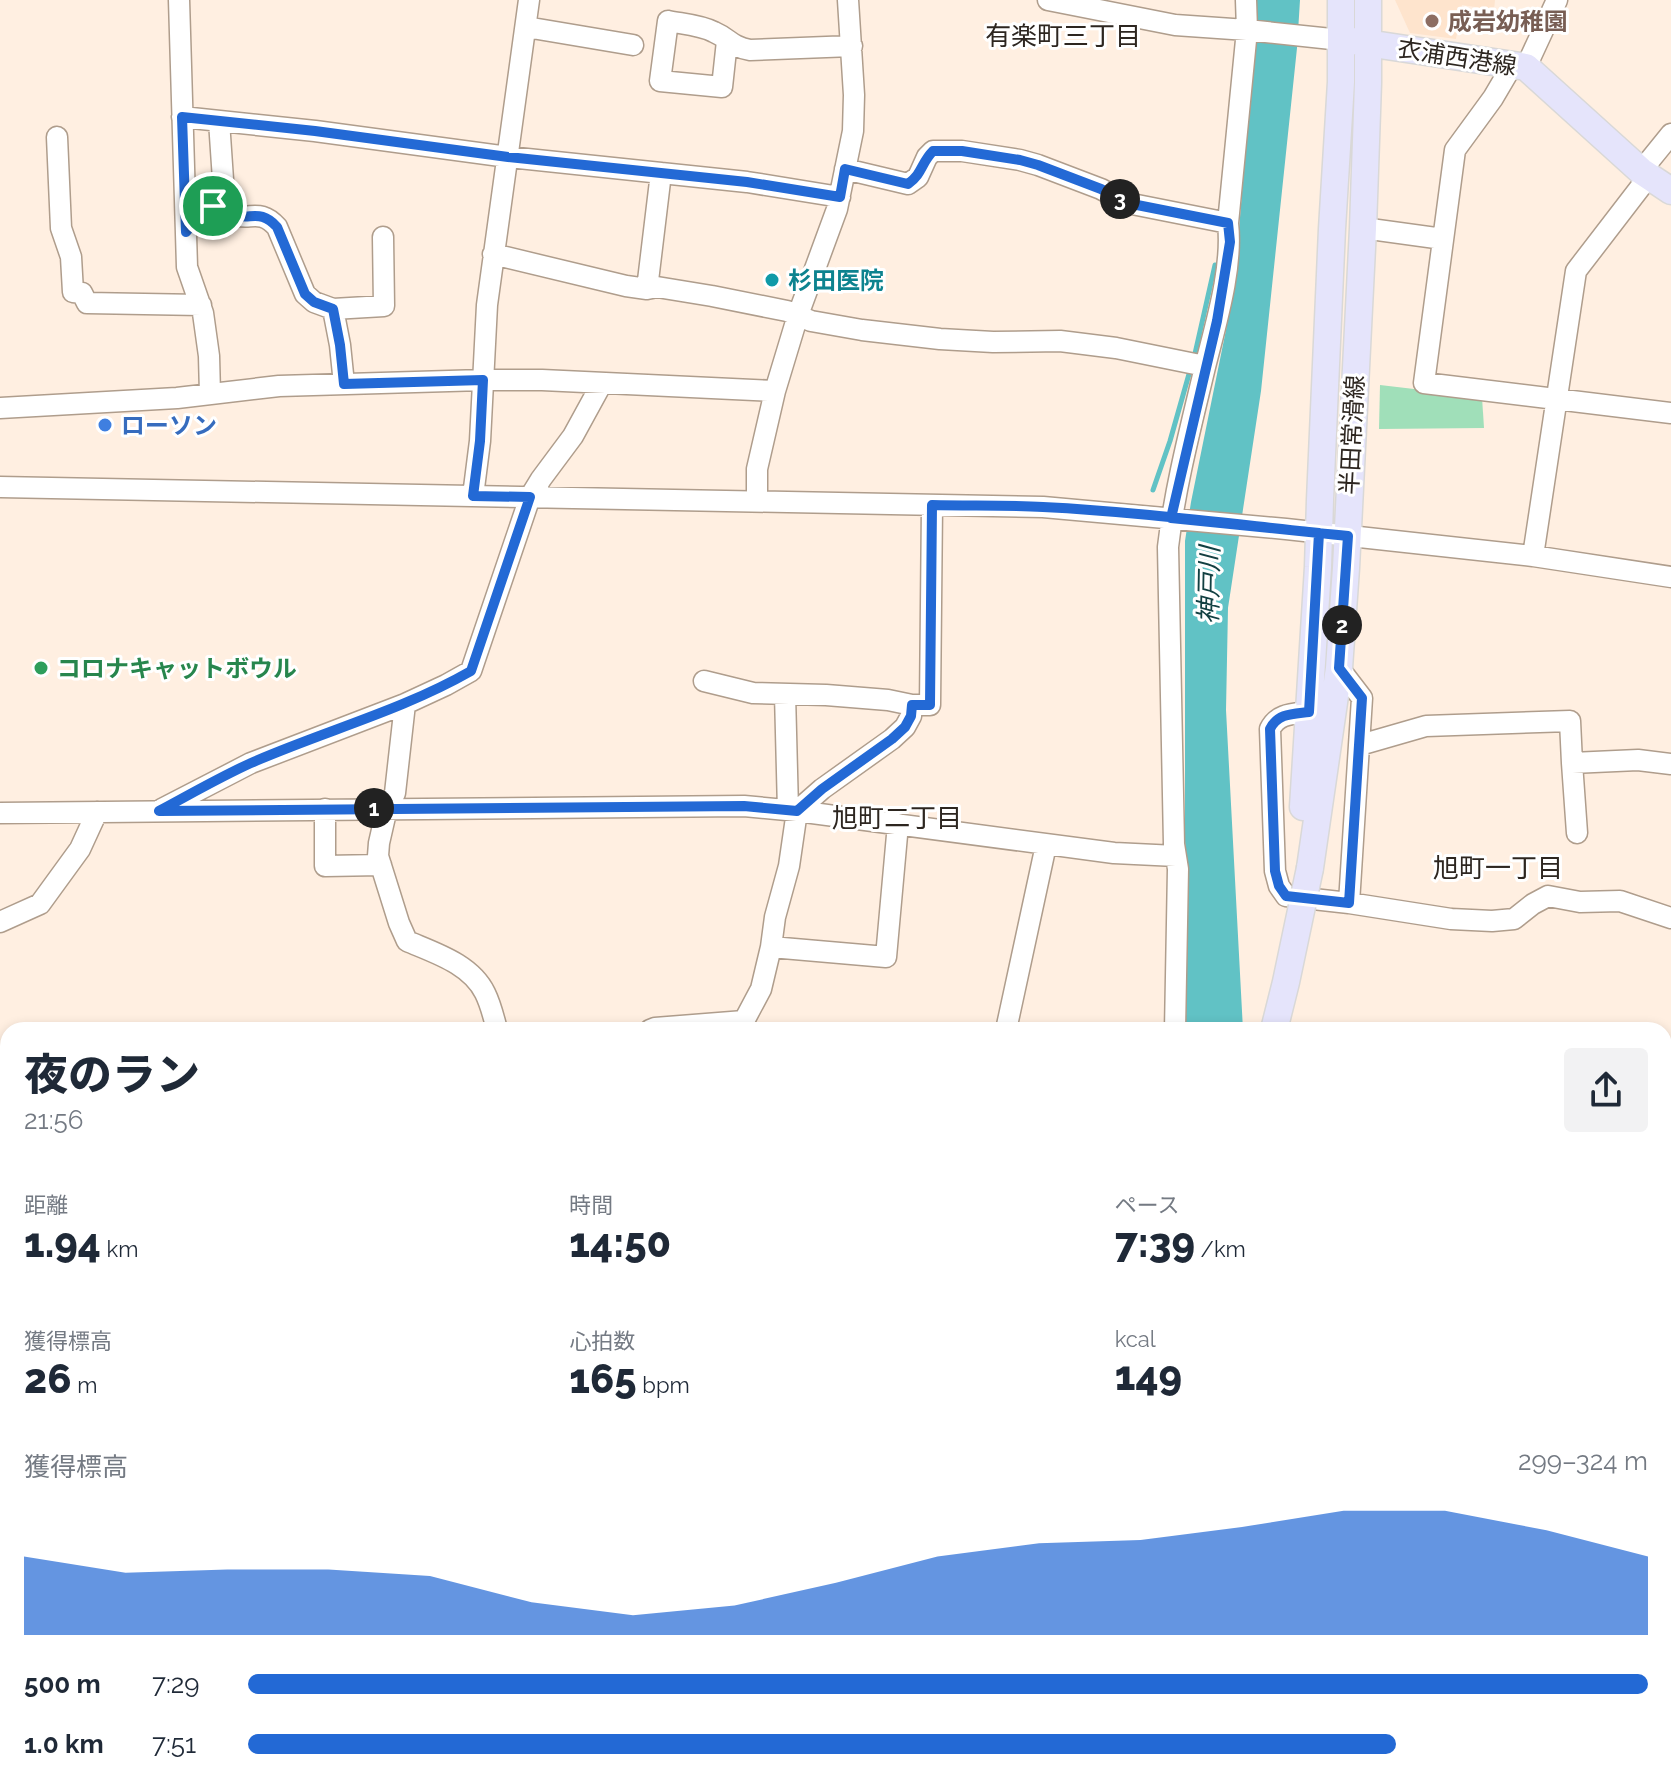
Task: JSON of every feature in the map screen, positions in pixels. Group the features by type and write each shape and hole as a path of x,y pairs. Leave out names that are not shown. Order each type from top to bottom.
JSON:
{"main road":[{"name":"半田常滑線","path":"1305,868 1309,712 1341,82 1329,38 1341,0"},
{"name":"半田常滑線","path":"1305,868 1339,668 1363,228 1368,0"},
{"name":"衣浦西港線","path":"1329,38 1520,66 1645,173 1671,191"},
{"path":"1265,1022 1305,868"},
{"path":"1276,1022 1286,982 1305,868"}],"street":[{"path":"179,0 187,267 201,305 209,356 210,394"},
{"path":"473,496 480,441 487,305 529,0"},
{"path":"757,500 757,469 775,391 840,197 854,95 848,0"},
{"path":"1048,0 1175,25 1329,38"},
{"path":"1175,1022 1178,869 1174,844 1168,563 1171,518 1197,365 1217,321 1230,242 1228,223 1247,30 1246,0"},
{"path":"1557,0 1520,66 1455,150 1424,383 1671,413"},
{"path":"526,27 633,45"},
{"path":"727,41 750,50 852,46"},
{"path":"182,117 344,134 508,157 747,182 840,197"},
{"path":"219,121 225,209"},
{"path":"1533,556 1576,271 1671,134"},
{"path":"57,137 61,228 71,257 73,292 82,293 87,303 201,305"},
{"path":"845,169 908,184 918,177 933,151 962,151 1038,165 1101,189 1127,203 1228,223"},
{"path":"647,289 661,173"},
{"path":"186,232 213,206 225,209 234,216 263,216 271,220 277,227 305,294 314,302 333,309 384,306 383,237"},
{"path":"1363,228 1443,239"},
{"path":"493,254 626,286 657,287 712,296 787,311 811,321 862,330 953,340 1060,341 1116,348 1197,365"},
{"path":"333,309 344,384"},
{"path":"0,408 177,398 248,389 483,380 775,391"},
{"path":"159,811 251,763 405,704 471,671 530,497 573,436 602,383"},
{"path":"0,487 1043,507 1533,556 1671,577"},
{"path":"704,681 753,693 842,696 930,705 932,505"},
{"path":"1339,668 1362,698 1349,903"},
{"path":"731,1022 744,1021 761,989 789,866 792,810 785,694"},
{"path":"405,704 395,793 387,808 378,856 407,941 449,959 472,975 485,991 495,1022"},
{"path":"792,810 892,739 905,727 912,705"},
{"path":"1309,712 1282,716 1274,720 1270,729 1275,871 1286,896 1451,919 1492,921 1514,919 1548,896 1580,902 1620,901 1671,918"},
{"path":"1360,745 1426,726 1570,721 1577,833"},
{"path":"1572,763 1638,760 1671,764"},
{"path":"0,813 744,806 1114,853 1176,856"},
{"path":"325,809 325,866 381,865"},
{"path":"0,922 40,904 80,849 97,812"},
{"path":"771,947 886,957 898,824"},
{"path":"1008,1022 1046,845"}],"shaded area":[{"name":"成岩幼稚園","path":"1395,0 1495,0 1494,10 1462,5 1456,39 1410,33"}],"green space":[{"path":"1380,385 1482,397 1484,428 1379,429"}],"water":[{"name":"神戸川","path":"1257,0 1300,0 1261,391 1228,608 1226,710 1243,1022 1186,1022 1185,541 1228,320 1239,230"}],"waterway":[{"path":"1194,358 1215,265"},
{"path":"1153,490 1191,367"}],"place":[{"name":"成岩幼稚園","path":"1432,21"},
{"name":"杉田医院","path":"772,280"},
{"name":"ローソン","path":"105,425"},
{"name":"コロナキャットボウル","path":"41,668"}],"district":[{"name":"有楽町三丁目","path":"1063,36"},
{"name":"旭町二丁目","path":"897,818"},
{"name":"旭町一丁目","path":"1498,868"}],"route":[{"path":"213,206 186,232 182,117 508,157 747,182 840,197 845,169 908,184 918,177 933,151 962,151 1038,165 1101,189 1127,203 1228,223 1230,242 1217,321 1171,518 1319,533 1309,712 1282,716 1274,720 1270,729 1275,871 1286,896 1349,903 1362,698 1339,668 1348,536 1286,529 1171,518 1043,507 932,505 930,705 912,705 905,727 892,739 822,789 797,811 744,806 159,811 251,763 405,704 471,671 530,497 473,496 483,380 344,384 333,309 314,302 305,294 277,227 263,216 234,216 225,209 213,206"}]}
